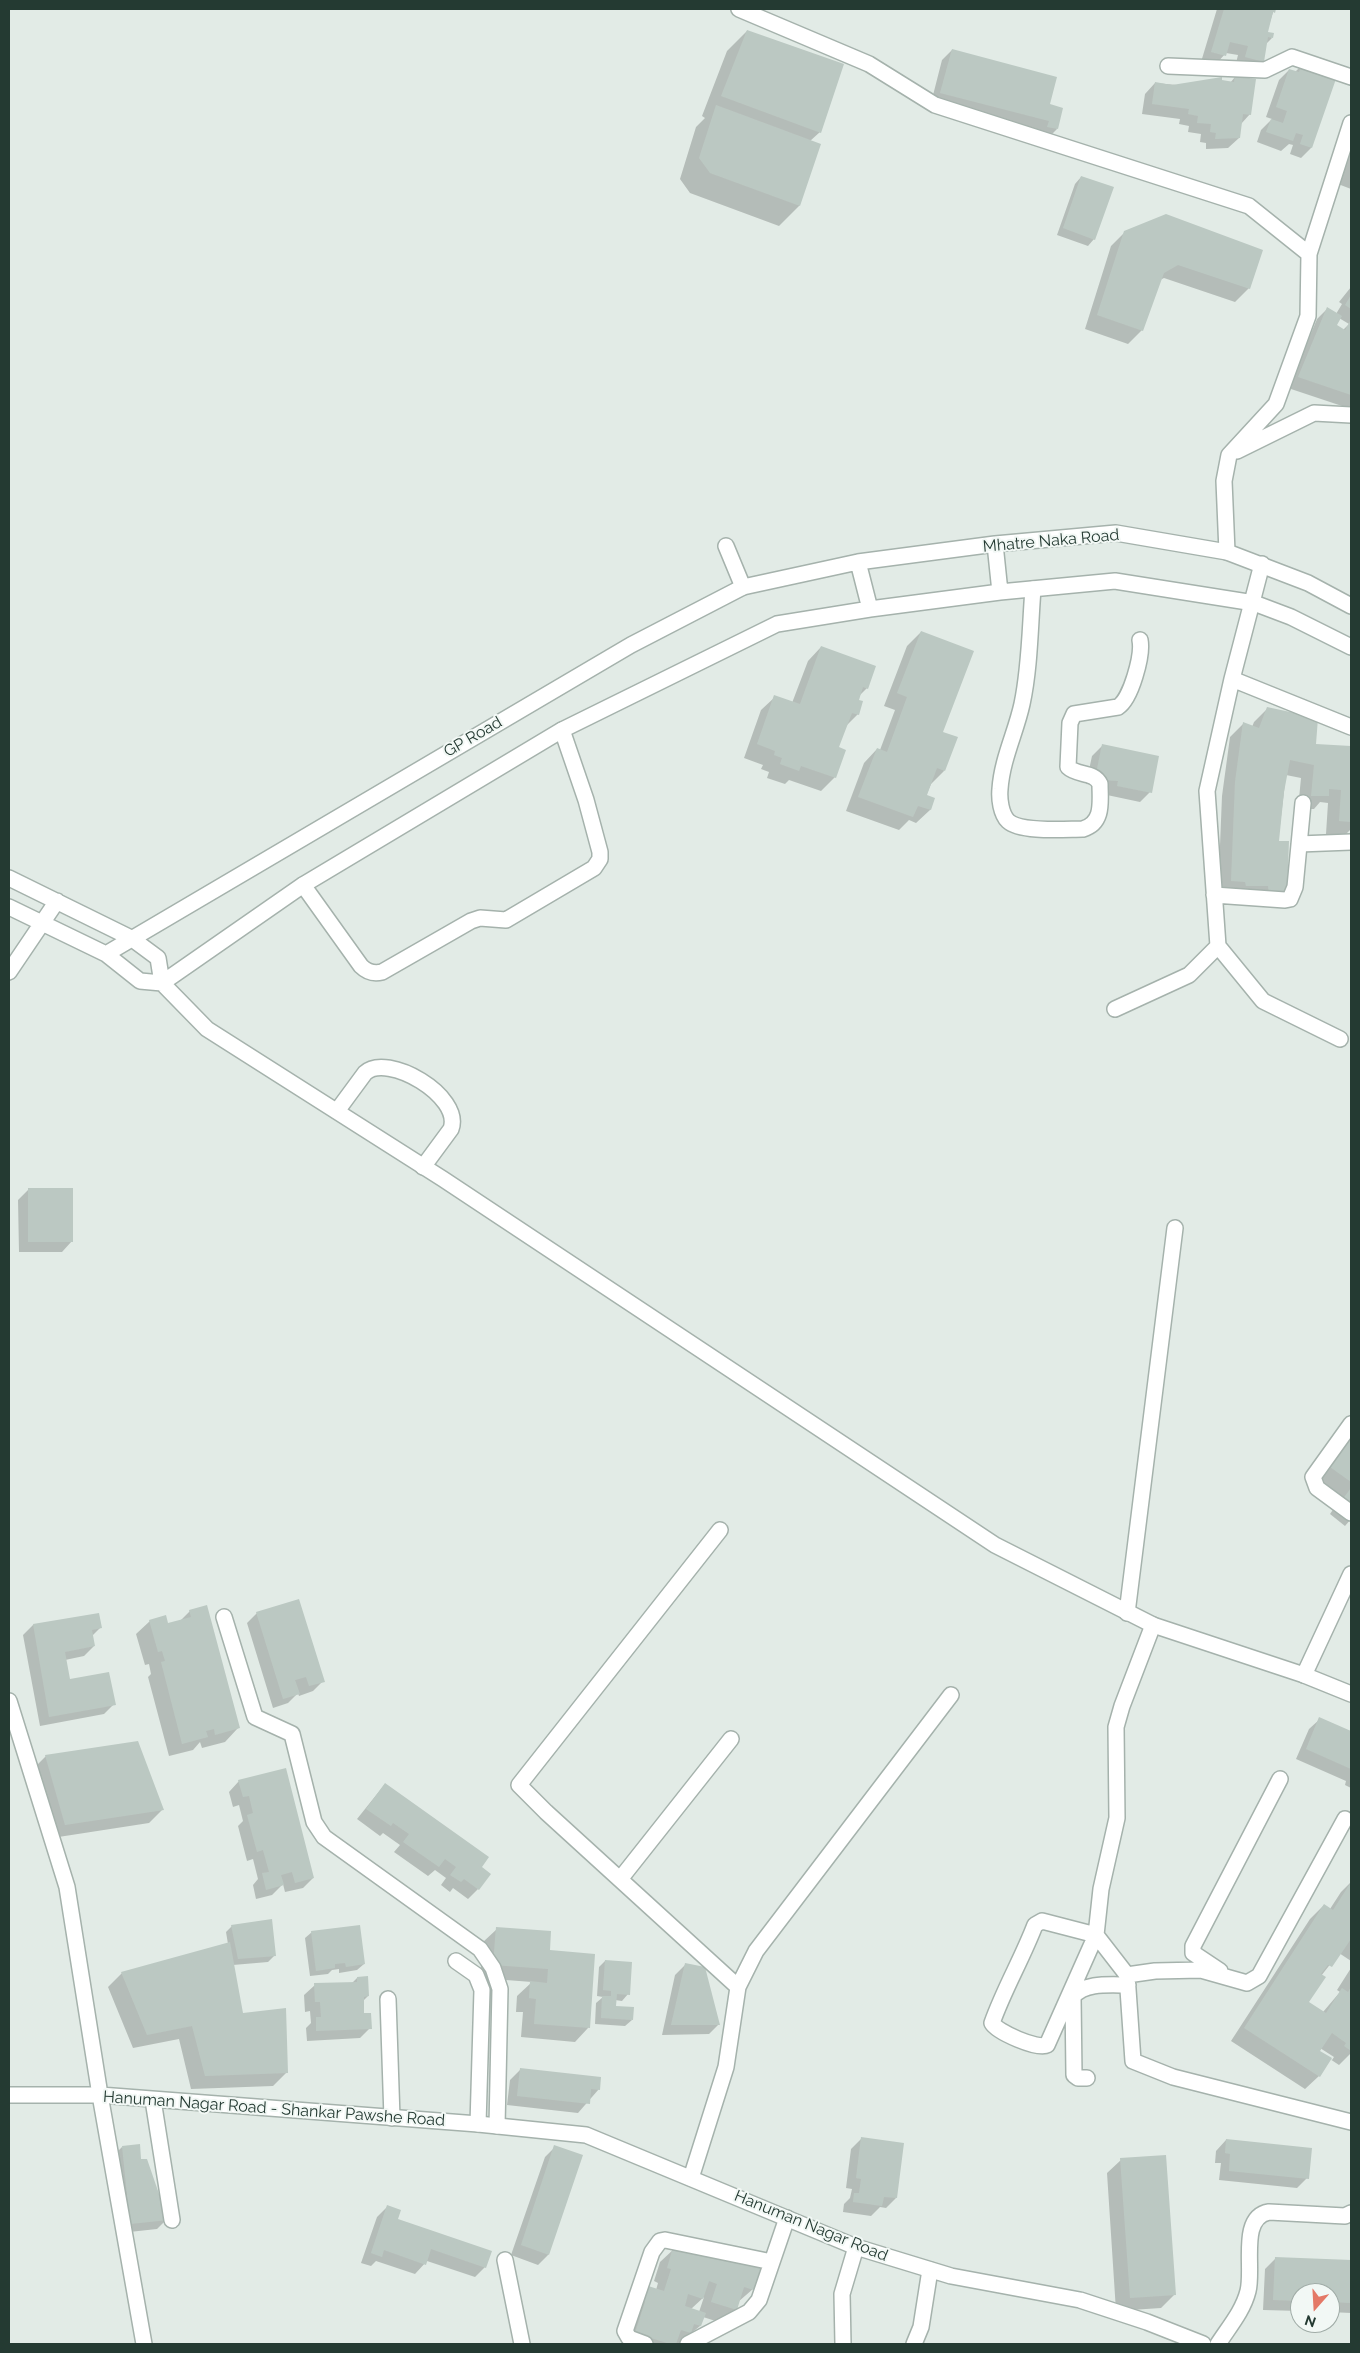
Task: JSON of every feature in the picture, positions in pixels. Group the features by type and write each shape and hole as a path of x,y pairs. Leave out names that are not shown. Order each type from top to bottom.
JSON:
{"street":[{"path":"739,9 869,64 935,105 1249,206 1309,254"},
{"path":"1168,66 1265,70 1292,57 1351,77"},
{"path":"1227,552 1224,481 1228,455 1276,404 1308,316 1309,254 1351,123"},
{"path":"1228,455 1314,413 1351,415"},
{"name":"Mhatre Naka Road","path":"858,562 995,544 1116,533 1227,552 1308,583 1351,606"},
{"path":"995,544 1000,592"},
{"path":"726,546 743,587"},
{"path":"858,562 870,609"},
{"name":"GP Road","path":"106,954 631,645 743,587 858,562"},
{"path":"1262,564 1254,603 1232,680 1207,791 1218,946 1263,1001 1340,1039"},
{"path":"9,907 106,954 140,981 162,983 303,885 562,730 777,624 870,609 1000,592 1115,581 1254,603 1292,617 1351,647"},
{"path":"1033,589 1024,693 1013,740 1005,761 1000,790 1001,805 1006,819 1011,823 1026,828 1084,829 1091,827 1096,822 1099,814 1100,784 1095,778 1073,771 1068,767 1070,723 1074,714 1118,707 1124,704 1141,652 1140,640"},
{"path":"1232,680 1351,727"},
{"path":"303,885 362,966 366,970 375,973 382,972 471,921 480,918 506,920 594,868 600,859 600,852 586,800 562,730"},
{"path":"1214,895 1290,899 1294,887 1303,803"},
{"path":"1299,844 1351,842"},
{"path":"9,878 131,938 158,958 162,983 207,1028 787,1405 994,1545 1153,1625 1304,1675 1351,1694"},
{"path":"9,972 57,901"},
{"path":"1115,1009 1189,975 1218,946"},
{"path":"337,1111 370,1068 376,1067 402,1072 439,1094 446,1101 454,1122 452,1129 423,1167"},
{"path":"1127,1613 1175,1228"},
{"path":"1351,1424 1313,1477 1317,1488 1351,1513"},
{"path":"720,1530 519,1785 546,1812 738,1987"},
{"path":"1304,1675 1351,1574"},
{"path":"224,1617 255,1716 292,1734 314,1822 324,1837 480,1949 493,1968 500,1989 497,2126"},
{"path":"1153,1625 1122,1706 1116,1727 1116,1818 1101,1889 1096,1935 1046,2045 1038,2047 994,2026 992,2022 1007,1984 1013,1977 1038,1922 1042,1921 1096,1935 1127,1980 1133,2060 1173,2077 1351,2122"},
{"path":"691,2178 726,2067 738,1987 756,1951 951,1695"},
{"path":"9,1701 67,1886 100,2095 144,2344"},
{"path":"620,1878 731,1738"},
{"path":"1229,1978 1193,1953 1193,1946 1280,1779"},
{"path":"1087,2078 1078,2078 1074,2075 1073,1997 1082,1989 1127,1980 1155,1971 1201,1970 1247,1983 1259,1976 1345,1819"},
{"path":"456,1961 476,1975 482,1990 478,2124"},
{"path":"388,1999 392,2118"},
{"name":"Hanuman Nagar Road - Shankar Pawshe Road","path":"9,2095 100,2095 478,2124 539,2131"},
{"path":"153,2100 172,2220"},
{"name":"Hanuman Nagar Road","path":"539,2131 586,2135 856,2247 951,2276 1080,2300 1147,2322 1203,2344"},
{"path":"1218,2344 1242,2309 1249,2289 1251,2231 1256,2218 1261,2213 1345,2216 1351,2213"},
{"path":"688,2344 749,2312 759,2300 787,2218"},
{"path":"645,2344 630,2338 625,2331 652,2252 660,2241 665,2240 772,2262"},
{"path":"843,2344 842,2294 856,2247"},
{"path":"505,2260 522,2344"},
{"path":"914,2344 921,2327 930,2270"}],"building":[{"path":"1224,9 1276,9 1275,13 1273,12 1268,32 1274,33 1273,38 1268,37 1264,62 1245,57 1248,46 1230,42 1226,56 1211,52"},
{"path":"747,30 844,64 821,133 721,96"},
{"path":"952,49 1057,77 1050,104 1063,108 1058,129 1047,127 1049,121 940,93"},
{"path":"1302,64 1337,76 1312,148 1300,144 1303,135 1296,133 1293,141 1266,132 1271,119 1283,123 1287,111 1276,107 1289,69 1299,72"},
{"path":"1235,76 1256,79 1251,115 1243,114 1240,138 1215,139 1216,133 1210,132 1211,124 1197,123 1198,116 1188,114 1189,109 1152,104 1155,82 1172,85 1222,77 1222,80 1234,82"},
{"path":"716,105 821,144 800,206 710,173 699,158"},
{"path":"1081,176 1114,187 1095,240 1063,228"},
{"path":"1166,214 1263,250 1250,289 1178,265 1164,273 1143,331 1097,315 1124,231"},
{"path":"1351,295 1351,309 1345,305"},
{"path":"1327,307 1342,316 1337,325 1345,330 1351,320 1351,395 1298,377"},
{"path":"921,631 974,651 943,732 958,737 945,771 937,768 927,795 935,798 931,810 918,806 913,817 858,797 877,748 887,752 907,697 897,693"},
{"path":"821,646 876,666 868,689 863,687 859,700 863,701 859,715 852,713 839,747 846,750 836,778 801,766 799,771 780,764 782,758 774,755 775,751 757,744 774,695 800,704"},
{"path":"1267,707 1318,718 1316,744 1351,746 1351,822 1339,821 1341,790 1329,789 1329,796 1311,796 1314,765 1290,760 1284,792 1279,841 1289,841 1287,894 1269,894 1268,886 1246,886 1245,882 1231,881 1235,782 1243,722 1259,728"},
{"path":"1102,744 1159,756 1152,793 1117,786 1118,781 1102,780 1103,775 1096,774"},
{"path":"28,1188 73,1188 73,1242 28,1242"},
{"path":"1351,1436 1351,1482 1330,1467"},
{"path":"1351,1488 1351,1507 1342,1500"},
{"path":"299,1599 325,1682 309,1686 306,1677 295,1680 300,1694 283,1699 256,1612"},
{"path":"207,1605 240,1728 215,1735 214,1729 206,1731 208,1737 182,1744 161,1662 165,1661 162,1651 158,1652 149,1620 166,1615 168,1623 191,1617 189,1610"},
{"path":"99,1613 102,1628 92,1630 95,1646 65,1652 70,1679 109,1672 116,1705 49,1717 33,1624"},
{"path":"1319,1717 1351,1731 1351,1769 1306,1749"},
{"path":"138,1741 164,1810 65,1825 45,1755"},
{"path":"286,1768 314,1878 295,1883 292,1872 281,1875 284,1885 266,1890 262,1873 269,1872 263,1850 257,1852 247,1815 253,1813 249,1796 243,1797 238,1780"},
{"path":"385,1783 489,1857 482,1867 491,1874 479,1890 464,1879 461,1882 450,1875 456,1867 445,1859 439,1867 403,1842 409,1834 393,1823 391,1826 366,1809"},
{"path":"1351,1882 1351,1939 1332,1967 1328,1965 1321,1974 1326,1977 1309,2002 1326,2013 1342,1988 1348,1992 1351,1987 1351,2051 1344,2046 1346,2043 1332,2033 1320,2051 1332,2058 1320,2077 1244,2028 1324,1904 1333,1910"},
{"path":"272,1919 276,1956 238,1959 231,1925"},
{"path":"360,1925 365,1964 346,1967 345,1963 335,1964 335,1968 316,1971 311,1931"},
{"path":"496,1927 551,1931 550,1950 595,1954 590,2028 534,2024 536,1999 529,1998 530,1981 547,1983 548,1969 493,1965"},
{"path":"230,1942 243,2013 286,2008 288,2073 205,2076 192,2026 147,2035 121,1972"},
{"path":"605,1960 632,1962 630,1995 617,1994 616,2006 634,2007 633,2020 601,2018 602,1996 611,1996 611,1991 603,1990"},
{"path":"685,1963 705,1967 720,2025 671,2025"},
{"path":"368,1976 369,1996 364,1997 364,2013 371,2013 372,2029 316,2031 316,2017 321,2017 320,2002 315,2002 314,1983 357,1982 357,1977"},
{"path":"520,2068 601,2077 600,2090 591,2089 590,2104 517,2096"},
{"path":"861,2137 904,2143 897,2198 884,2197 882,2206 853,2202 854,2193 859,2193 861,2179 856,2178"},
{"path":"1226,2139 1312,2148 1309,2179 1229,2171 1230,2154 1225,2153"},
{"path":"140,2144 141,2159 147,2159 168,2220 130,2224 122,2146"},
{"path":"554,2145 583,2155 549,2255 521,2245"},
{"path":"1166,2155 1176,2295 1130,2298 1120,2158"},
{"path":"387,2205 401,2210 398,2219 492,2251 486,2268 431,2249 426,2265 384,2250 382,2257 371,2253"},
{"path":"673,2247 761,2267 754,2290 744,2287 737,2310 711,2302 717,2284 709,2281 703,2299 688,2294 685,2306 706,2313 701,2326 694,2324 691,2333 681,2330 676,2344 670,2344 635,2333 645,2302 637,2299 642,2284 664,2291 671,2269 667,2268"},
{"path":"1275,2257 1351,2260 1351,2303 1340,2302 1340,2283 1290,2283 1290,2301 1273,2300"}]}
